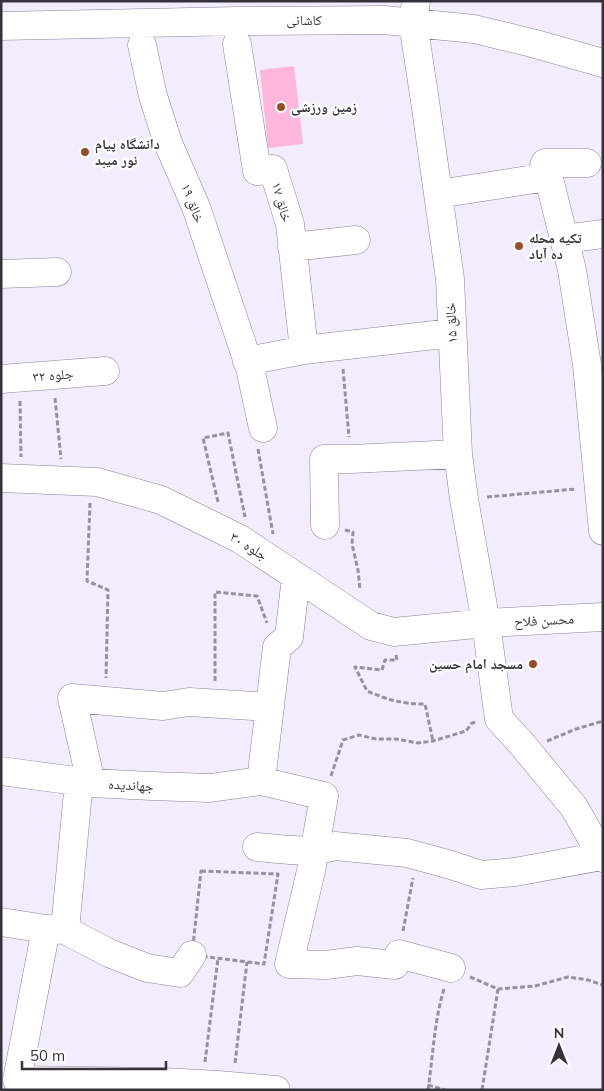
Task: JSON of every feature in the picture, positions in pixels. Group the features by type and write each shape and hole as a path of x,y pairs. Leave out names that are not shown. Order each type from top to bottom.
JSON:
{"street":[{"name":"کاشانی","path":"1,26 238,18 376,6 464,14 534,26 603,47"},
{"name":"کاشانی","path":"415,11 474,29 603,62"},
{"name":"خالق ۱۵","path":"415,11 450,279 458,454 464,500 486,623 499,719"},
{"name":"کاشانی","path":"1,14 238,18"},
{"name":"خالق ۱۷","path":"238,18 256,171 273,169 290,224 304,350"},
{"name":"خالق ۱۹","path":"142,45 153,96 168,143 196,207 249,365 263,428"},
{"path":"438,194 542,178 545,163"},
{"path":"545,163 587,163"},
{"path":"545,163 572,270 587,365 603,531"},
{"path":"564,239 603,234"},
{"path":"292,247 356,240"},
{"path":"1,274 57,272"},
{"path":"249,365 304,350 452,333"},
{"name":"جلوه ۳۲","path":"10,378 105,371"},
{"path":"325,525 324,459 458,454"},
{"name":"جلوه ۳۰","path":"11,478 97,482 161,500 251,546 371,626 394,632 486,623"},
{"path":"261,781 277,647 289,637 287,571"},
{"name":"محسن فلاح","path":"486,623 603,617"},
{"path":"270,707 189,702 163,706 72,698 85,782 56,930 14,1079 164,1082 276,1090"},
{"path":"257,848 314,850 336,846 407,853 481,875 515,872 602,857 574,807 499,719"},
{"name":"جهاندیده","path":"1,771 85,782 210,788 261,781 324,796"},
{"path":"324,796 311,871 289,964 326,965 357,961 396,965 399,954 451,968"},
{"path":"1,922 56,930 146,968 180,973 205,957"}],"path":[{"path":"341,346 351,459"},
{"path":"53,375 63,481"},
{"path":"10,378 11,478"},
{"path":"263,428 255,433 287,571"},
{"path":"225,532 203,438 228,433 251,546"},
{"path":"91,482 87,581 108,590 105,701"},
{"path":"464,500 599,487"},
{"path":"325,525 353,532 352,544 358,570 360,592 358,618"},
{"path":"215,704 215,592 256,596 277,647"},
{"path":"394,632 397,660 386,660 382,670 355,668 366,691 389,700 410,704 426,704 433,741"},
{"path":"324,796 343,740 359,735 376,739 396,739 418,743 433,741 466,731 472,723 499,719"},
{"path":"527,750 603,721"},
{"path":"399,954 417,856"},
{"path":"205,957 264,964 278,874 201,871 205,957 218,1086"},
{"path":"218,1086 247,962"},
{"path":"445,1090 428,1088 440,1002 451,968 498,989 535,986 568,977 588,980 603,985"},
{"path":"482,1090 498,989"}],"shaded area":[{"name":"زمین ورزشی","path":"294,66 303,144 268,148 260,70"}],"place":[{"name":"زمین ورزشی","path":"281,107"},
{"name":"دانشگاه پیام نور میبد","path":"85,152"},
{"name":"تکیه محله ده آباد","path":"519,246"},
{"name":"مسجد امام حسین","path":"533,664"}]}
